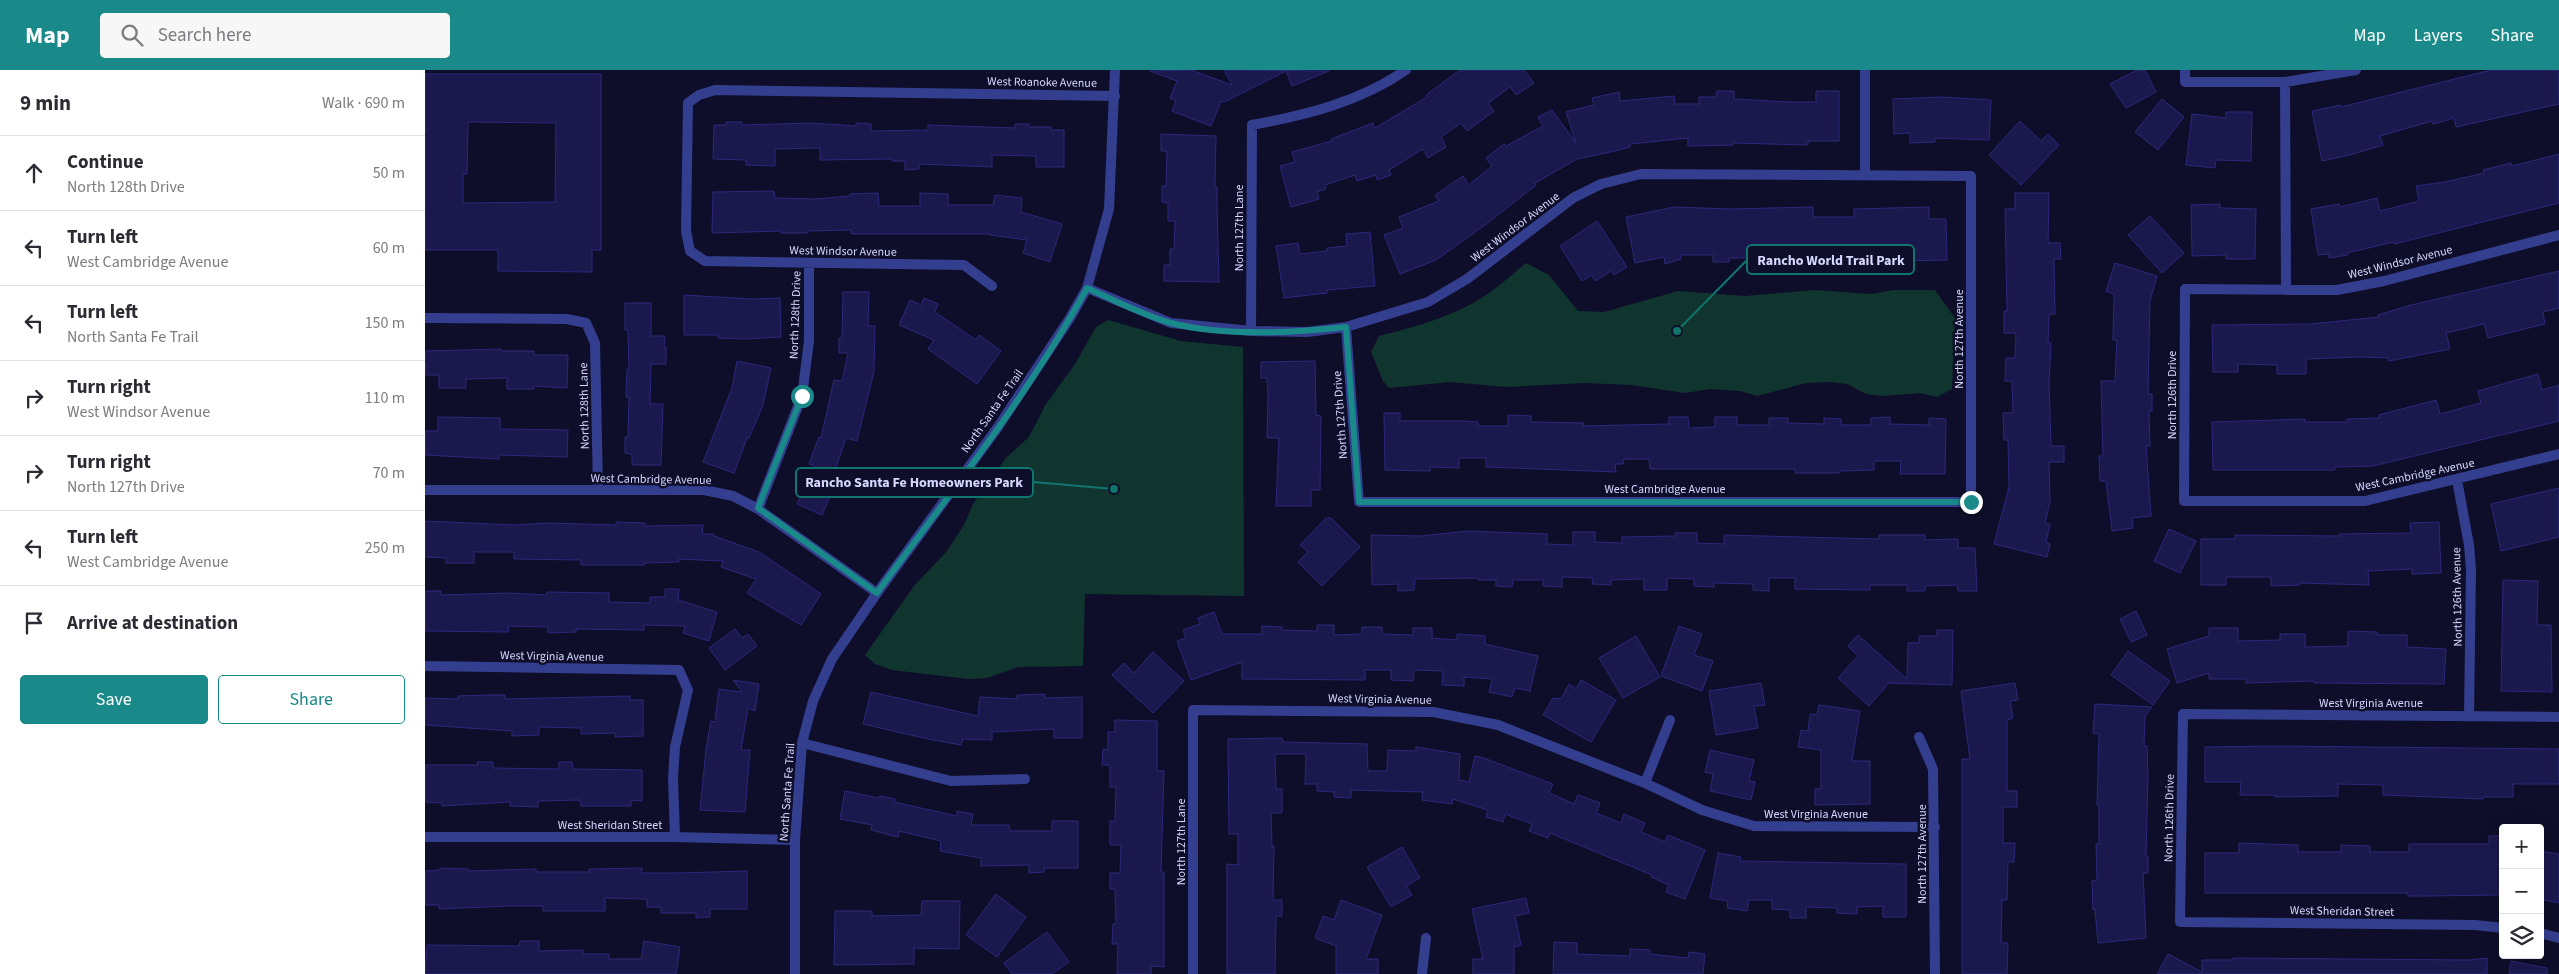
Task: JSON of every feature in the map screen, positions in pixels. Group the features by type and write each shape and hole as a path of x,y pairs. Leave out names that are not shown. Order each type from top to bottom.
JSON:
{"street":[{"name":"North Santa Fe Trail","path":"795,974 795,840 802,744 813,702 832,659 877,593 997,427 1070,318 1087,288 1109,209 1115,70"},
{"name":"North 127th Lane","path":"1251,331 1252,125 1316,111 1371,91 1406,70"},
{"path":"1865,70 1865,175"},
{"path":"2185,70 2185,82 2285,82 2356,70"},
{"path":"2285,82 2286,290"},
{"name":"West Roanoke Avenue","path":"691,251 686,231 688,103 699,95 715,90 1115,96"},
{"name":"West Windsor Avenue","path":"1087,288 1171,323 1251,331 1307,332 1346,327 1428,302 1467,279 1573,198 1601,184 1641,174 1971,176"},
{"name":"North 127th Avenue","path":"1971,176 1971,502"},
{"name":"West Windsor Avenue","path":"2185,289 2337,290 2384,281 2559,236"},
{"name":"West Windsor Avenue","path":"691,251 705,261 964,265 991,286"},
{"name":"North 128th Drive","path":"758,508 802,396 809,341 809,264"},
{"name":"North 126th Drive","path":"2184,501 2185,289"},
{"name":"North 128th Lane","path":"425,318 567,319 586,323 595,343 598,490"},
{"name":"North 127th Drive","path":"1346,327 1359,502"},
{"name":"West Cambridge Avenue","path":"2184,501 2365,501 2559,454"},
{"name":"North 126th Avenue","path":"2457,480 2469,545 2471,569 2469,716"},
{"name":"West Cambridge Avenue","path":"425,490 704,490 733,496 758,508 877,593"},
{"name":"West Cambridge Avenue","path":"1359,502 1971,502"},
{"name":"West Virginia Avenue","path":"425,666 679,670 688,690 675,747 673,778 675,837"},
{"name":"North 127th Lane","path":"1193,710 1193,974"},
{"name":"West Virginia Avenue","path":"1193,710 1433,712 1498,725 1645,783 1702,810 1754,826 1935,828"},
{"name":"North 126th Drive","path":"2180,922 2183,714"},
{"name":"West Virginia Avenue","path":"2183,714 2559,717"},
{"path":"1645,783 1671,720"},
{"name":"North 127th Avenue","path":"1919,737 1933,769 1935,974"},
{"path":"802,744 951,781 1025,779"},
{"name":"West Sheridan Street","path":"425,837 675,837 795,840"},
{"name":"West Sheridan Street","path":"2180,922 2475,925 2499,928"},
{"path":"2544,934 2559,938"},
{"path":"1422,974 1426,938"}],"green space":[{"path":"1526,263 1549,275 1578,311 1604,312 1678,291 1745,296 1815,290 1872,294 1893,290 1935,290 1955,318 1952,389 1937,397 1921,393 1882,396 1866,394 1847,384 1830,382 1806,383 1757,396 1740,391 1710,389 1685,393 1631,385 1585,383 1506,387 1451,382 1389,388 1383,381 1371,352 1379,336 1424,324 1453,313 1480,299"},
{"path":"1108,320 1181,341 1243,347 1244,596 1085,594 1083,666 1018,667 987,678 968,679 892,670 875,664 865,655 914,586 947,551 964,525 973,504 1006,458 1029,437 1046,404 1075,364 1096,327"}],"building":[{"path":"1191,70 1232,85 1224,70 1329,71 1292,86 1286,71 1224,102 1221,101 1211,126 1172,111 1176,100 1170,98 1177,81 1150,71"},
{"path":"1460,70 1524,70 1534,83 1516,95 1510,87 1488,103 1494,111 1467,131 1461,123 1441,137 1446,147 1428,158 1423,149 1389,170 1391,175 1377,180 1376,175 1357,181 1355,175 1325,185 1326,189 1317,192 1319,199 1291,207 1280,166 1295,162 1292,152 1332,141 1331,139 1373,123 1375,128 1427,97 1426,95"},
{"path":"2137,70 2145,70 2156,92 2126,108 2110,84"},
{"path":"2491,70 2559,70 2559,104 2456,127 2454,118 2433,124 2432,121 2380,136 2383,145 2322,161 2312,111 2340,105 2341,107"},
{"path":"425,74 601,74 601,250 592,250 592,272 498,271 498,250 425,250","holes":["468,122 556,123 555,202 463,203 463,174 467,174"]},
{"path":"1717,91 1734,91 1734,99 1816,102 1816,91 1839,91 1839,141 1808,141 1808,145 1733,143 1733,145 1688,146 1688,138 1630,144 1630,147 1577,159 1535,183 1536,185 1489,222 1436,260 1400,274 1384,235 1403,228 1399,217 1439,201 1435,195 1463,176 1469,185 1492,166 1486,158 1504,144 1506,146 1543,126 1538,117 1552,110 1576,143 1566,112 1594,105 1592,98 1619,92 1620,101 1674,96 1675,104 1699,104 1699,97 1716,97"},
{"path":"1941,97 1991,100 1989,140 1935,138 1935,142 1910,143 1910,133 1894,134 1893,99"},
{"path":"2162,99 2184,117 2158,150 2135,132"},
{"path":"2226,112 2252,112 2251,161 2216,160 2215,168 2186,165 2192,114 2226,118"},
{"path":"2020,121 2041,141 2048,134 2059,145 2021,185 1989,155"},
{"path":"726,122 742,122 742,125 811,123 856,126 856,123 871,124 871,131 928,130 928,125 1015,128 1015,124 1029,124 1029,127 1051,127 1051,130 1064,130 1064,167 1036,167 1036,156 992,155 992,167 919,164 919,169 905,170 905,161 892,161 892,159 820,160 820,148 775,149 775,166 746,165 746,160 713,159 714,125 726,125"},
{"path":"1161,134 1216,136 1215,187 1217,187 1219,282 1164,281 1164,265 1170,265 1170,249 1174,249 1175,221 1168,221 1168,203 1162,202 1162,186 1166,186 1167,151 1161,151"},
{"path":"2559,154 2559,203 2394,244 2394,242 2347,253 2348,255 2329,258 2329,254 2318,255 2311,209 2339,204 2340,207 2377,198 2380,211 2419,201 2416,186 2445,182 2484,173 2483,170 2511,163 2512,166"},
{"path":"774,191 775,198 815,199 850,196 850,194 878,193 879,206 920,206 920,193 948,194 948,205 993,205 995,195 1022,198 1021,212 1062,224 1050,262 1023,253 1027,240 990,234 851,234 851,230 808,231 808,233 781,233 781,231 712,233 713,192"},
{"path":"2015,193 2049,193 2048,243 2060,243 2061,259 2054,259 2055,314 2049,314 2048,342 2051,343 2049,382 2051,446 2064,446 2064,462 2049,462 2050,502 2045,523 2050,524 2046,543 2050,544 2047,557 1994,544 2009,487 2008,440 2004,440 2003,413 2013,413 2012,381 2005,381 2006,358 2015,358 2016,333 2004,333 2004,311 2007,311 2005,209 2015,209"},
{"path":"2220,204 2220,208 2256,209 2255,259 2226,259 2226,255 2192,256 2191,205"},
{"path":"1674,207 1730,209 1813,207 1813,217 1854,217 1854,209 1929,207 1929,219 1946,219 1947,260 1899,261 1900,265 1883,265 1883,251 1831,250 1831,253 1813,254 1813,262 1767,264 1767,258 1729,258 1729,262 1713,262 1713,255 1680,255 1681,259 1665,264 1664,257 1635,263 1626,217"},
{"path":"2150,216 2184,253 2162,273 2128,235"},
{"path":"1597,221 1627,267 1614,275 1611,271 1595,281 1592,275 1582,281 1560,246"},
{"path":"1370,232 1375,286 1327,290 1327,293 1284,298 1276,246 1298,243 1300,254 1327,251 1327,248 1347,246 1346,234"},
{"path":"2115,263 2157,276 2150,301 2148,394 2152,394 2152,411 2149,411 2150,446 2146,446 2151,516 2132,518 2133,528 2112,531 2106,481 2100,481 2099,456 2103,456 2101,381 2115,381 2117,340 2113,340 2114,294 2106,291"},
{"path":"2559,271 2559,308 2543,312 2545,324 2488,338 2484,324 2446,333 2450,349 2389,361 2388,358 2361,357 2306,359 2306,374 2277,374 2277,365 2238,364 2238,372 2213,372 2212,325 2311,324 2379,317 2378,315 2411,305"},
{"path":"843,292 869,292 868,326 875,326 874,371 857,441 846,438 829,488 833,489 822,515 797,504 814,465 809,464 819,437 821,438 834,380 842,381 848,353 839,353 839,338 842,338"},
{"path":"684,295 752,299 780,298 781,337 745,339 718,338 718,335 684,335"},
{"path":"924,298 938,304 935,312 976,340 979,335 1001,351 977,384 928,349 934,340 899,325 910,300 921,305"},
{"path":"625,303 651,303 651,336 665,336 666,364 651,364 650,404 663,404 661,465 632,465 632,454 625,453 625,437 628,437 629,397 626,397 627,369 629,369 628,330 625,330"},
{"path":"501,349 501,351 534,351 534,355 568,355 567,388 534,386 534,389 507,389 507,378 466,379 466,388 439,388 439,375 425,375 425,351"},
{"path":"737,361 771,368 763,405 749,438 747,438 734,473 703,462 732,388"},
{"path":"1315,361 1316,415 1321,416 1320,490 1311,490 1311,506 1276,506 1279,438 1267,438 1267,378 1261,378 1261,362"},
{"path":"2538,374 2542,390 2559,385 2559,421 2373,466 2335,467 2335,470 2213,470 2212,422 2305,419 2305,422 2347,422 2347,419 2379,418 2379,415 2436,400 2440,414 2481,403 2478,391"},
{"path":"1384,413 1400,413 1400,421 1465,421 1478,422 1478,426 1508,426 1508,415 1531,416 1531,422 1584,423 1583,426 1669,424 1669,417 1688,417 1689,428 1715,427 1715,417 1737,417 1737,425 1769,425 1769,418 1788,418 1788,423 1824,424 1824,418 1841,419 1841,425 1871,425 1871,418 1890,417 1890,424 1929,425 1929,418 1946,419 1945,474 1900,474 1901,461 1874,461 1874,470 1840,471 1840,473 1795,473 1795,469 1650,469 1649,459 1624,459 1623,464 1615,464 1616,472 1486,467 1486,458 1459,458 1459,468 1430,467 1430,471 1385,470"},
{"path":"438,417 500,418 500,429 568,430 567,457 499,455 499,459 425,455 425,431 438,431"},
{"path":"2559,488 2559,537 2501,551 2491,504"},
{"path":"1326,518 1331,518 1360,547 1322,586 1298,562 1308,552 1300,545"},
{"path":"425,521 514,525 549,523 616,525 616,522 645,523 645,526 703,525 702,534 714,534 714,536 759,552 821,594 801,625 747,593 756,579 721,567 723,561 678,559 679,562 644,563 644,565 581,565 581,560 514,559 514,552 474,552 474,563 446,563 446,558 425,557"},
{"path":"2439,522 2441,573 2412,574 2412,569 2368,571 2369,585 2300,583 2300,585 2271,586 2271,577 2226,577 2226,585 2201,585 2201,539 2235,539 2235,535 2340,536 2340,534 2411,533 2410,523"},
{"path":"2169,529 2196,541 2180,573 2154,561"},
{"path":"1468,531 1547,534 1547,544 1573,545 1573,532 1595,532 1595,542 1622,543 1622,537 1675,536 1675,533 1697,533 1697,543 1724,544 1724,535 1879,539 1879,535 1925,535 1925,540 1958,539 1958,548 1975,548 1977,591 1958,591 1957,585 1925,586 1925,591 1907,591 1907,585 1870,585 1870,590 1795,589 1795,578 1769,578 1769,591 1753,590 1753,584 1714,583 1714,587 1694,586 1694,579 1667,578 1667,590 1644,590 1644,579 1611,580 1611,585 1592,584 1593,578 1562,577 1562,587 1543,586 1543,580 1513,580 1512,587 1496,586 1496,580 1478,580 1478,578 1415,579 1414,590 1398,591 1398,584 1372,585 1371,535 1421,536"},
{"path":"2503,580 2538,581 2537,625 2551,625 2552,692 2501,691"},
{"path":"665,589 679,589 678,600 717,612 709,641 683,633 685,626 644,625 644,630 576,629 576,632 548,633 548,627 508,626 509,632 425,631 425,591 441,591 441,595 508,593 547,595 547,592 609,593 609,602 650,603 650,597 665,597"},
{"path":"2136,611 2147,635 2131,642 2120,619"},
{"path":"1214,612 1222,634 1262,634 1262,626 1282,627 1282,630 1317,631 1317,625 1334,625 1334,635 1362,634 1362,627 1382,627 1382,634 1413,635 1413,628 1432,628 1432,638 1457,640 1457,634 1485,636 1485,644 1538,656 1530,691 1515,688 1512,697 1489,692 1492,679 1464,677 1464,686 1442,685 1443,671 1414,670 1413,681 1391,680 1391,670 1365,670 1365,680 1242,679 1242,662 1191,680 1177,641 1186,638 1183,630 1200,624 1198,618"},
{"path":"1679,626 1702,634 1694,655 1713,661 1702,691 1661,676"},
{"path":"2209,628 2238,628 2238,641 2280,640 2280,634 2305,634 2305,647 2348,646 2348,631 2377,632 2377,635 2407,635 2407,647 2446,649 2444,684 2314,683 2314,681 2246,683 2246,679 2209,679 2209,673 2177,683 2167,649 2209,636"},
{"path":"735,629 742,638 748,634 757,646 725,670 709,648"},
{"path":"1937,630 1953,630 1952,685 1889,683 1869,706 1838,678 1858,656 1848,646 1858,635 1907,679 1908,643 1919,643 1919,636 1937,636"},
{"path":"1636,636 1660,677 1623,698 1599,658"},
{"path":"2128,651 2170,681 2153,705 2111,675"},
{"path":"1153,652 1184,681 1153,713 1112,675 1124,663 1134,673"},
{"path":"733,680 759,684 755,711 748,708 741,750 750,750 745,812 700,810 706,749 711,721 715,722 719,689 742,692"},
{"path":"1581,680 1616,700 1591,742 1543,715 1553,698 1561,699 1569,684 1576,689"},
{"path":"1761,683 1765,705 1754,706 1758,728 1716,735 1709,691"},
{"path":"2015,683 2018,700 2010,701 2013,718 2007,720 2007,791 2017,791 2017,807 2003,807 2003,843 2015,843 2014,862 2008,862 2007,900 2002,900 2001,943 2008,943 2007,974 1962,974 1962,759 1970,759 1961,691"},
{"path":"871,692 978,716 980,697 1017,699 1017,695 1045,694 1045,698 1082,697 1082,738 1054,738 1054,729 992,732 992,740 963,739 961,745 928,739 863,724"},
{"path":"505,695 505,699 630,696 630,700 643,700 643,736 615,737 615,733 581,734 581,728 539,727 539,735 512,736 512,731 425,725 425,698 458,699 458,696"},
{"path":"2095,704 2152,707 2145,716 2144,746 2147,746 2148,776 2146,856 2148,856 2148,873 2143,873 2146,938 2098,943 2095,909 2093,910 2092,881 2097,880 2096,844 2099,844 2099,805 2097,805 2099,734 2093,733"},
{"path":"1819,705 1860,711 1852,761 1870,761 1870,804 1815,805 1815,789 1821,789 1821,750 1798,747 1801,730 1808,731 1810,714 1817,715"},
{"path":"1115,720 1157,721 1157,771 1164,771 1161,872 1164,872 1164,967 1151,966 1151,974 1117,974 1118,944 1112,944 1113,924 1116,924 1115,889 1110,889 1110,873 1120,873 1121,845 1110,845 1110,821 1115,821 1116,787 1110,787 1110,765 1102,765 1103,749 1108,750 1108,732 1115,732"},
{"path":"1282,738 1283,742 1367,744 1368,771 1387,771 1388,750 1416,751 1416,747 1460,754 1459,780 1469,782 1475,756 1481,757 1553,784 1549,793 1574,804 1578,795 1600,803 1596,813 1621,823 1624,814 1645,823 1641,832 1665,842 1668,835 1705,850 1685,899 1666,892 1669,885 1651,877 1652,875 1550,833 1548,838 1529,831 1532,824 1505,814 1503,822 1486,817 1488,810 1453,799 1452,804 1422,800 1423,792 1351,790 1351,798 1334,797 1334,792 1317,791 1317,784 1305,784 1306,754 1275,754 1276,789 1282,789 1282,813 1271,813 1272,846 1274,846 1273,900 1282,900 1282,916 1276,916 1275,974 1227,974 1227,864 1238,865 1238,834 1229,834 1228,739"},
{"path":"2205,747 2559,749 2559,784 2513,784 2513,797 2483,797 2483,799 2383,795 2383,785 2338,784 2338,796 2275,797 2275,795 2240,795 2241,782 2205,782"},
{"path":"1710,750 1754,760 1749,781 1755,782 1751,800 1710,791 1713,774 1705,772"},
{"path":"477,762 493,762 493,768 559,769 559,762 572,762 573,769 642,770 642,801 631,800 631,806 581,806 580,800 538,801 538,807 510,806 510,802 442,806 442,803 425,802 425,765 478,765"},
{"path":"845,791 879,798 880,796 895,799 894,802 957,816 957,811 973,814 971,825 1009,825 1010,831 1052,831 1052,821 1078,821 1078,868 1044,868 1044,872 1029,873 1029,865 981,866 981,858 940,851 941,841 899,831 898,837 871,830 872,825 840,819"},
{"path":"2489,836 2499,836 2499,895 2408,896 2408,893 2205,893 2205,853 2239,853 2239,843 2298,845 2298,852 2341,852 2341,845 2370,846 2370,852 2409,852 2409,844 2489,844"},
{"path":"1402,847 1420,878 1406,886 1412,895 1391,907 1367,867"},
{"path":"2544,852 2559,854 2559,903 2544,900"},
{"path":"1718,853 1741,857 1740,861 1906,864 1906,917 1883,917 1883,906 1857,907 1857,914 1837,913 1837,908 1806,907 1806,918 1790,918 1790,910 1772,909 1772,900 1749,900 1747,911 1727,908 1728,901 1710,898"},
{"path":"440,868 468,869 468,871 536,869 536,872 589,872 589,869 642,868 642,873 747,871 747,909 710,909 710,917 696,918 696,913 661,913 661,907 647,907 647,899 605,898 605,911 543,911 543,906 439,909 439,905 425,905 425,871 440,870"},
{"path":"996,894 1026,917 997,957 966,935"},
{"path":"1526,898 1529,913 1515,916 1521,945 1514,947 1514,974 1473,974 1473,959 1483,959 1472,909"},
{"path":"1341,900 1382,915 1366,959 1378,959 1378,974 1336,974 1336,946 1315,938 1323,916 1334,920"},
{"path":"922,901 960,901 959,949 914,948 914,964 834,965 835,911 872,911 872,916 921,915"},
{"path":"1047,932 1069,962 1052,974 1012,974 1004,963"},
{"path":"520,941 539,941 539,951 583,950 583,954 609,954 609,959 641,959 644,941 680,947 676,974 425,974 427,945 519,946"},
{"path":"1554,942 1577,943 1577,954 1630,956 1630,949 1650,950 1650,954 1688,958 1689,952 1705,954 1703,974 1553,974"},
{"path":"2168,954 2202,972 2202,960 2233,960 2233,958 2469,960 2487,958 2487,974 2157,974"},
{"path":"2511,961 2547,968 2547,974 2509,974"}],"place":[{"name":"Rancho World Trail Park","path":"1677,331"},
{"name":"Rancho Santa Fe Homeowners Park","path":"1114,489"}],"route":[{"path":"802,396 758,508 877,593 997,427 1070,318 1087,288 1171,323 1211,329 1251,331 1307,332 1346,327 1359,502 1971,502"}]}
